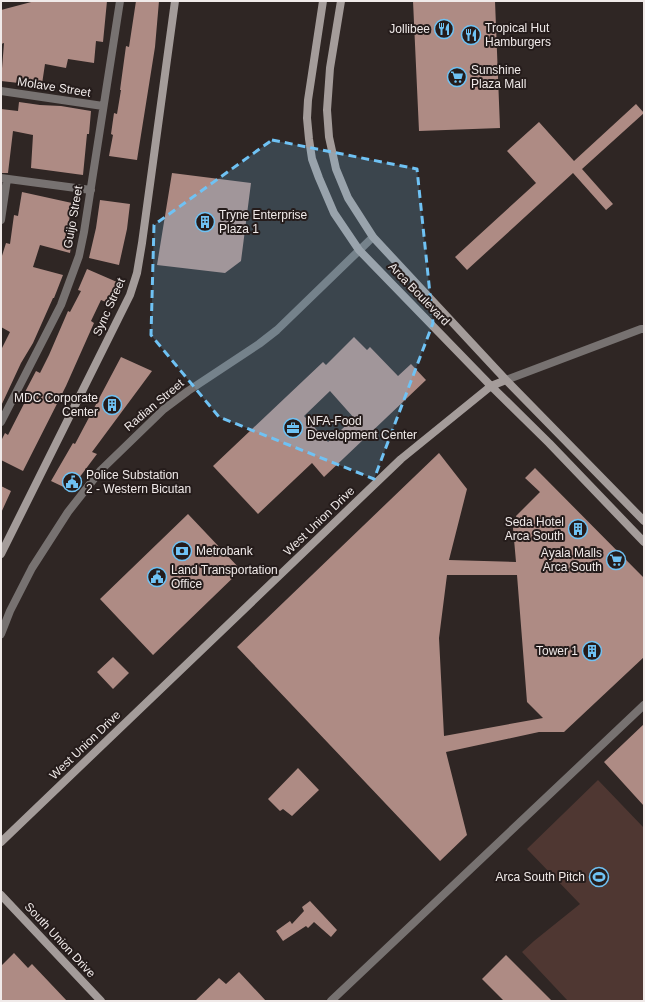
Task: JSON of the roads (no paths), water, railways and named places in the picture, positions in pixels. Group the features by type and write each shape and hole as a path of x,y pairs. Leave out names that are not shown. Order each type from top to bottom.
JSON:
{"street":[{"name":"Guijo Street","path":"1,422 61,305 79,256 91,190 120,1"},
{"name":"Sync Street","path":"1,554 130,295 137,273 175,1"},
{"name":"Arca Boulevard","path":"323,1 308,100 308,139 312,159 334,213 360,250 490,386 549,443 644,542"},
{"name":"Arca Boulevard","path":"340,1 327,110 329,137 336,168 348,198 373,237 506,380 644,521"},
{"name":"Molave Street","path":"1,91 103,106"},
{"path":"1,220 4,178 91,190"},
{"name":"Radian Street","path":"1,634 10,611 32,568 68,512 101,470 164,408 259,344 277,330 373,237"},
{"name":"West Union Drive","path":"1,842 401,459 490,386 643,329"},
{"path":"331,1001 644,705"},
{"name":"South Union Drive","path":"1,895 101,1001"}],"place":[{"name":"Jollibee","path":"444,29"},
{"name":"Tropical Hut Hamburgers","path":"471,35"},
{"name":"Sunshine Plaza Mall","path":"457,77"},
{"name":"Tryne Enterprise Plaza 1","path":"205,222"},
{"name":"MDC Corporate Center","path":"112,405"},
{"name":"NFA-Food Development Center","path":"293,428"},
{"name":"Police Substation 2 - Western Bicutan","path":"72,482"},
{"name":"Seda Hotel Arca South","path":"578,529"},
{"name":"Metrobank","path":"182,551"},
{"name":"Ayala Malls Arca South","path":"616,560"},
{"name":"Land Transportation Office","path":"157,577"},
{"name":"Tower 1","path":"592,651"},
{"name":"Arca South Pitch","path":"599,877"}]}
